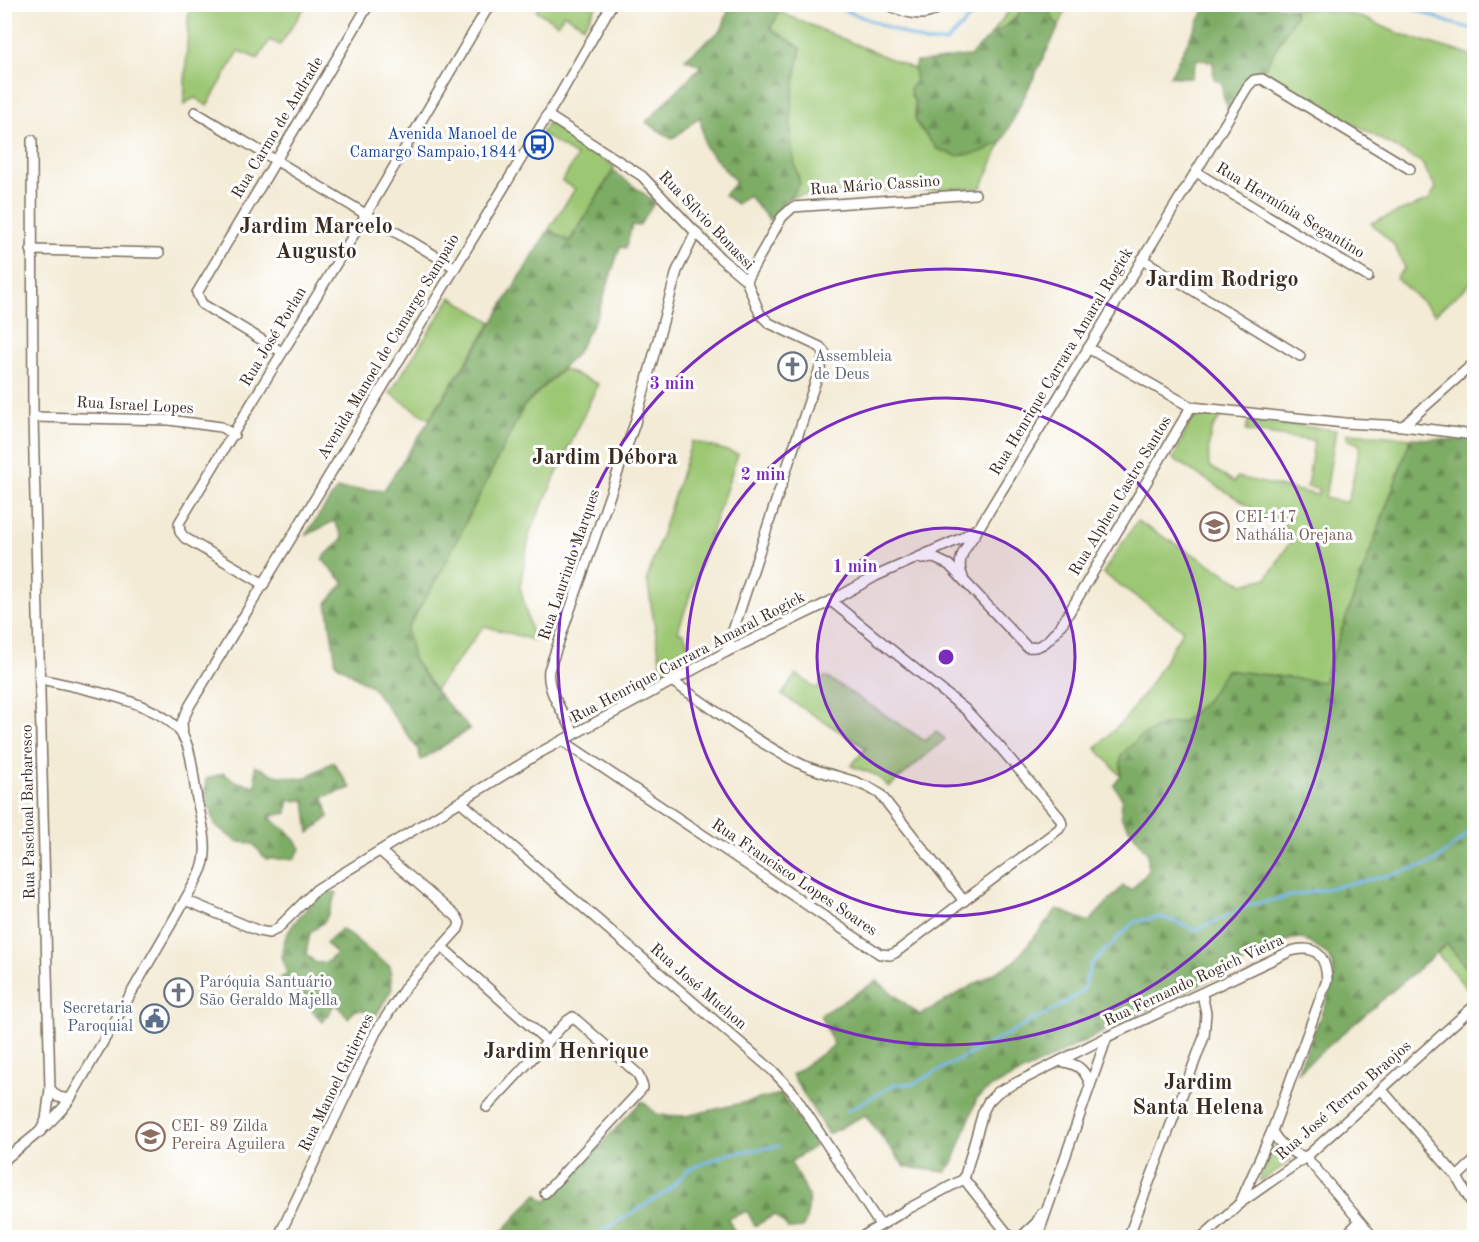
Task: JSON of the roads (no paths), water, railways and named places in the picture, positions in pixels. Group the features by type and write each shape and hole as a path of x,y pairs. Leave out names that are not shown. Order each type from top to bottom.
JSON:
{"street":[{"name":"Rua Carmo de Andrade","path":"282,352 202,304 198,299 198,293 369,4"},
{"name":"Rua José Porlan","path":"264,584 185,538 180,532 180,523 490,4"},
{"name":"Avenida Manoel de Camargo Sampaio","path":"4,1160 40,1132 70,1099 202,868 205,855 204,839 183,737 182,722 190,705 612,4"},
{"path":"886,4 901,12 914,13 931,13 936,4"},
{"name":"Rua Henrique Carrara Amaral Rogick","path":"185,900 269,933 277,929 316,889 575,734 726,652 831,601 876,576 962,538 980,526 1248,86 1254,80 1262,79 1410,169"},
{"path":"195,112 454,267"},
{"name":"Rua Sílvio Bonassi","path":"547,115 642,176 746,280 760,314 769,323 820,347 825,353 726,652"},
{"name":"Rua Paschoal Barbaresco","path":"32,140 33,417 50,1089 46,1120 40,1132"},
{"name":"Rua Hermínia Segantino","path":"1196,172 1368,277"},
{"name":"Rua Mário Cassino","path":"746,280 782,217 793,207 975,194"},
{"name":"Rua Laurindo Marques","path":"575,734 551,689 548,681 549,670 635,423 677,271 696,232"},
{"path":"31,250 159,253"},
{"path":"1142,259 1300,356"},
{"path":"1088,348 1191,407"},
{"path":"1402,426 1474,363"},
{"name":"Rua Alpheu Castro Santos","path":"911,561 934,558 941,561 965,581 1027,647 1035,648 1045,643 1064,621 1191,407 1345,423 1402,426 1474,435"},
{"name":"Rua Israel Lopes","path":"33,417 168,420 221,427 234,435"},
{"path":"965,581 959,568 960,559 980,526"},
{"name":"Rua Francisco Lopes Soares","path":"563,741 880,954 896,953 1059,829 1062,824 1053,809 966,710 831,601"},
{"path":"41,679 138,704 172,724"},
{"path":"673,682 805,766 866,784 880,794 964,901"},
{"name":"Avenida Manoel de Camargo Sampaio","path":"183,737 172,724 190,705"},
{"name":"Rua José Muchon","path":"461,802 772,1070 792,1091 880,1226"},
{"name":"Rua Manoel Gutierres","path":"278,1238 376,1032 406,985 458,929 457,917 380,851"},
{"path":"442,946 547,1041"},
{"name":"Rua Fernando Rogich Vieira","path":"964,1179 983,1112 988,1102 998,1092 1107,1037 1301,948 1310,949 1324,960 1327,967 1327,980 1272,1131 1240,1203"},
{"path":"1128,1238 1204,1037 1206,1013 1202,994"},
{"name":"Rua José Terron Braojos","path":"1201,1238 1240,1203 1306,1157 1474,1006"},
{"path":"487,1107 547,1041 573,1017 639,1074 643,1087 638,1094 545,1193"},
{"path":"1037,1238 1107,1037"},
{"path":"1060,1061 1077,1065 1086,1073 1090,1084"},
{"path":"50,1089 58,1097 70,1099"},
{"path":"1382,1090 1457,1177 1474,1207"},
{"path":"1272,1131 1282,1146 1295,1155 1306,1157 1374,1238"},
{"path":"1457,1177 1474,1161"},
{"path":"860,1238 964,1179 1011,1238"},
{"path":"1020,1238 1036,1223 1048,1203"},
{"path":"1343,1238 1359,1222"}],"waterway":[{"path":"829,4 925,42 946,42 970,18 979,4"},
{"path":"1402,4 1450,23 1474,29"},
{"path":"847,1111 894,1085 915,1083 1057,1008 1083,991 1091,964 1134,922 1160,917 1197,930 1250,905 1390,875 1433,863 1474,829"},
{"path":"591,1238 668,1191 688,1170 727,1154 779,1146"}],"place":[{"name":"Avenida Manoel de Camargo Sampaio,1844","path":"538,144"},
{"name":"Assembleia de Deus","path":"793,366"},
{"name":"CEI-117 Nathália Orejana","path":"1214,527"},
{"name":"Paróquia Santuário São Geraldo Majella","path":"178,992"},
{"name":"Secretaria Paroquial","path":"154,1018"},
{"name":"CEI- 89 Zilda Pereira Aguilera","path":"150,1136"}],"district":[{"name":"Jardim Marcelo Augusto","path":"316,240"},
{"name":"Jardim Rodrigo","path":"1222,280"},
{"name":"Jardim Débora","path":"605,458"},
{"name":"Jardim Henrique","path":"566,1052"},
{"name":"Jardim Santa Helena","path":"1198,1096"}]}
